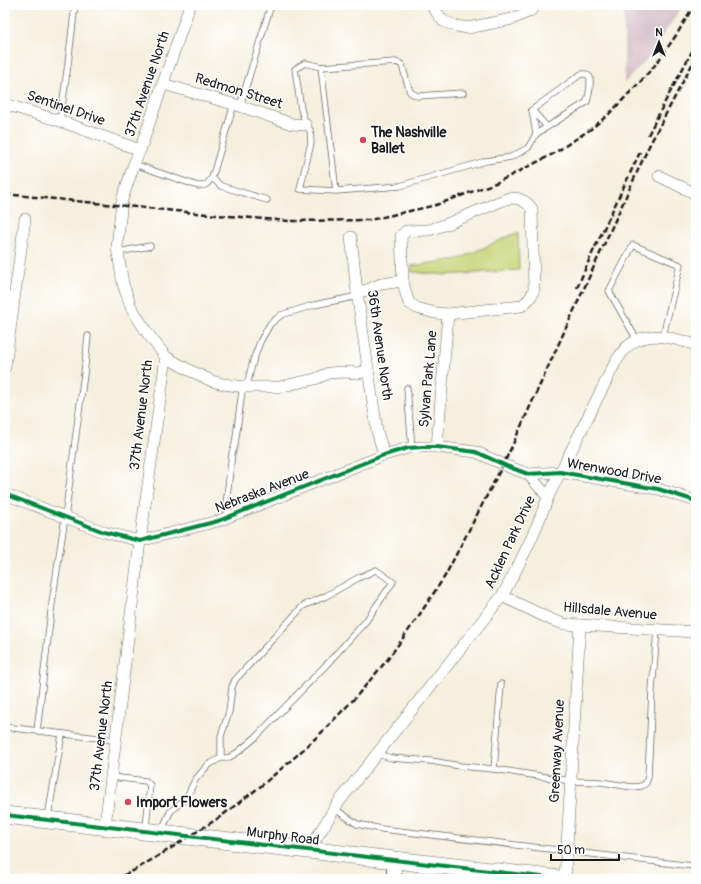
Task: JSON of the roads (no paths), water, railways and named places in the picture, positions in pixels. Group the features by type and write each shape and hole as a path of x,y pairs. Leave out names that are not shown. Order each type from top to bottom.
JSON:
{"main road":[{"name":"Murphy Road","path":"5,815 394,860 489,875 559,879"}],"street":[{"name":"37th Avenue North","path":"105,826 140,541 166,357 148,334 131,307 123,284 117,247 122,200 190,5"},
{"path":"431,5 443,21 456,26 468,28 512,19 530,11 536,5"},
{"name":"Redmon Street","path":"163,84 237,105 292,124 306,125"},
{"name":"Sentinel Drive","path":"5,104 60,121 140,150"},
{"path":"659,176 696,194"},
{"name":"Sylvan Park Lane","path":"516,198 526,201 532,209 534,289 531,297 521,306 448,314 435,313 417,308 409,303 403,281 401,236 406,231 429,230 447,224 506,199 516,198"},
{"path":"5,367 25,219"},
{"name":"36th Avenue North","path":"350,237 377,431 384,456"},
{"path":"358,294 381,284 403,281"},
{"name":"Sylvan Park Lane","path":"437,447 448,314"},
{"name":"Acklen Park Drive","path":"309,850 335,809 502,596 522,559 548,497 614,363 627,346 637,340 652,336 677,338 696,345"},
{"path":"166,357 212,381 244,387 279,387 315,379 329,374 344,372 358,373 368,371"},
{"name":"Nebraska Avenue","path":"5,494 104,532 140,541 218,521 384,456 412,448 437,447 476,452 528,474"},
{"name":"Wrenwood Drive","path":"528,474 560,472 658,489 696,501"},
{"path":"528,474 548,497"},
{"name":"Hillsdale Avenue","path":"502,596 552,620 564,624 696,632"},
{"name":"Greenway Avenue","path":"565,879 580,625"},
{"path":"394,860 394,879"}],"lane":[{"path":"60,121 75,5"},
{"path":"134,164 198,186 207,184 212,178 271,5"},
{"path":"463,94 417,96 412,94 410,92 402,65 396,62 321,67 305,63 295,70 301,109 306,125 310,130 311,143 300,189 336,191 400,186 486,160 510,157 528,148 536,134 587,102 590,88 590,77 586,74 581,74 532,110"},
{"path":"321,67 336,191"},
{"path":"532,110 536,134"},
{"path":"532,110 547,127"},
{"path":"212,178 221,186 267,200"},
{"path":"637,340 609,291 633,245 680,264 663,336"},
{"path":"118,252 150,246"},
{"path":"229,516 226,505 232,453 235,445 242,391 248,381 260,342 270,324 281,315 358,294"},
{"path":"37,731 52,603 65,517 88,336"},
{"path":"407,388 412,448"},
{"path":"153,832 170,812 187,797 195,780 208,765 221,758 228,758 256,737 327,664 366,621 393,582 376,570 358,578 326,596 303,606 235,680 232,687 228,712 221,736 221,758"},
{"path":"377,754 391,758 431,761 571,780 601,782 632,787 642,786 646,783 648,777 652,691 657,630"},
{"path":"494,769 501,684"},
{"path":"5,727 115,740"},
{"path":"48,820 62,734"},
{"path":"111,777 146,780 150,785 153,832"},
{"path":"335,809 357,824 382,829 696,866"}],"railway":[{"path":"5,194 290,221 370,220 436,205 498,182 553,154 591,129 609,114 656,64 677,34 694,5"},
{"path":"648,135 696,44"},
{"path":"115,879 133,871 220,817 261,786 295,757 355,698 388,659 418,617 445,576 507,457 649,146 696,57"},
{"path":"577,288 641,150"}],"place":[{"name":"The Nashville Ballet","path":"363,140"},
{"name":"Import Flowers","path":"128,802"}]}
